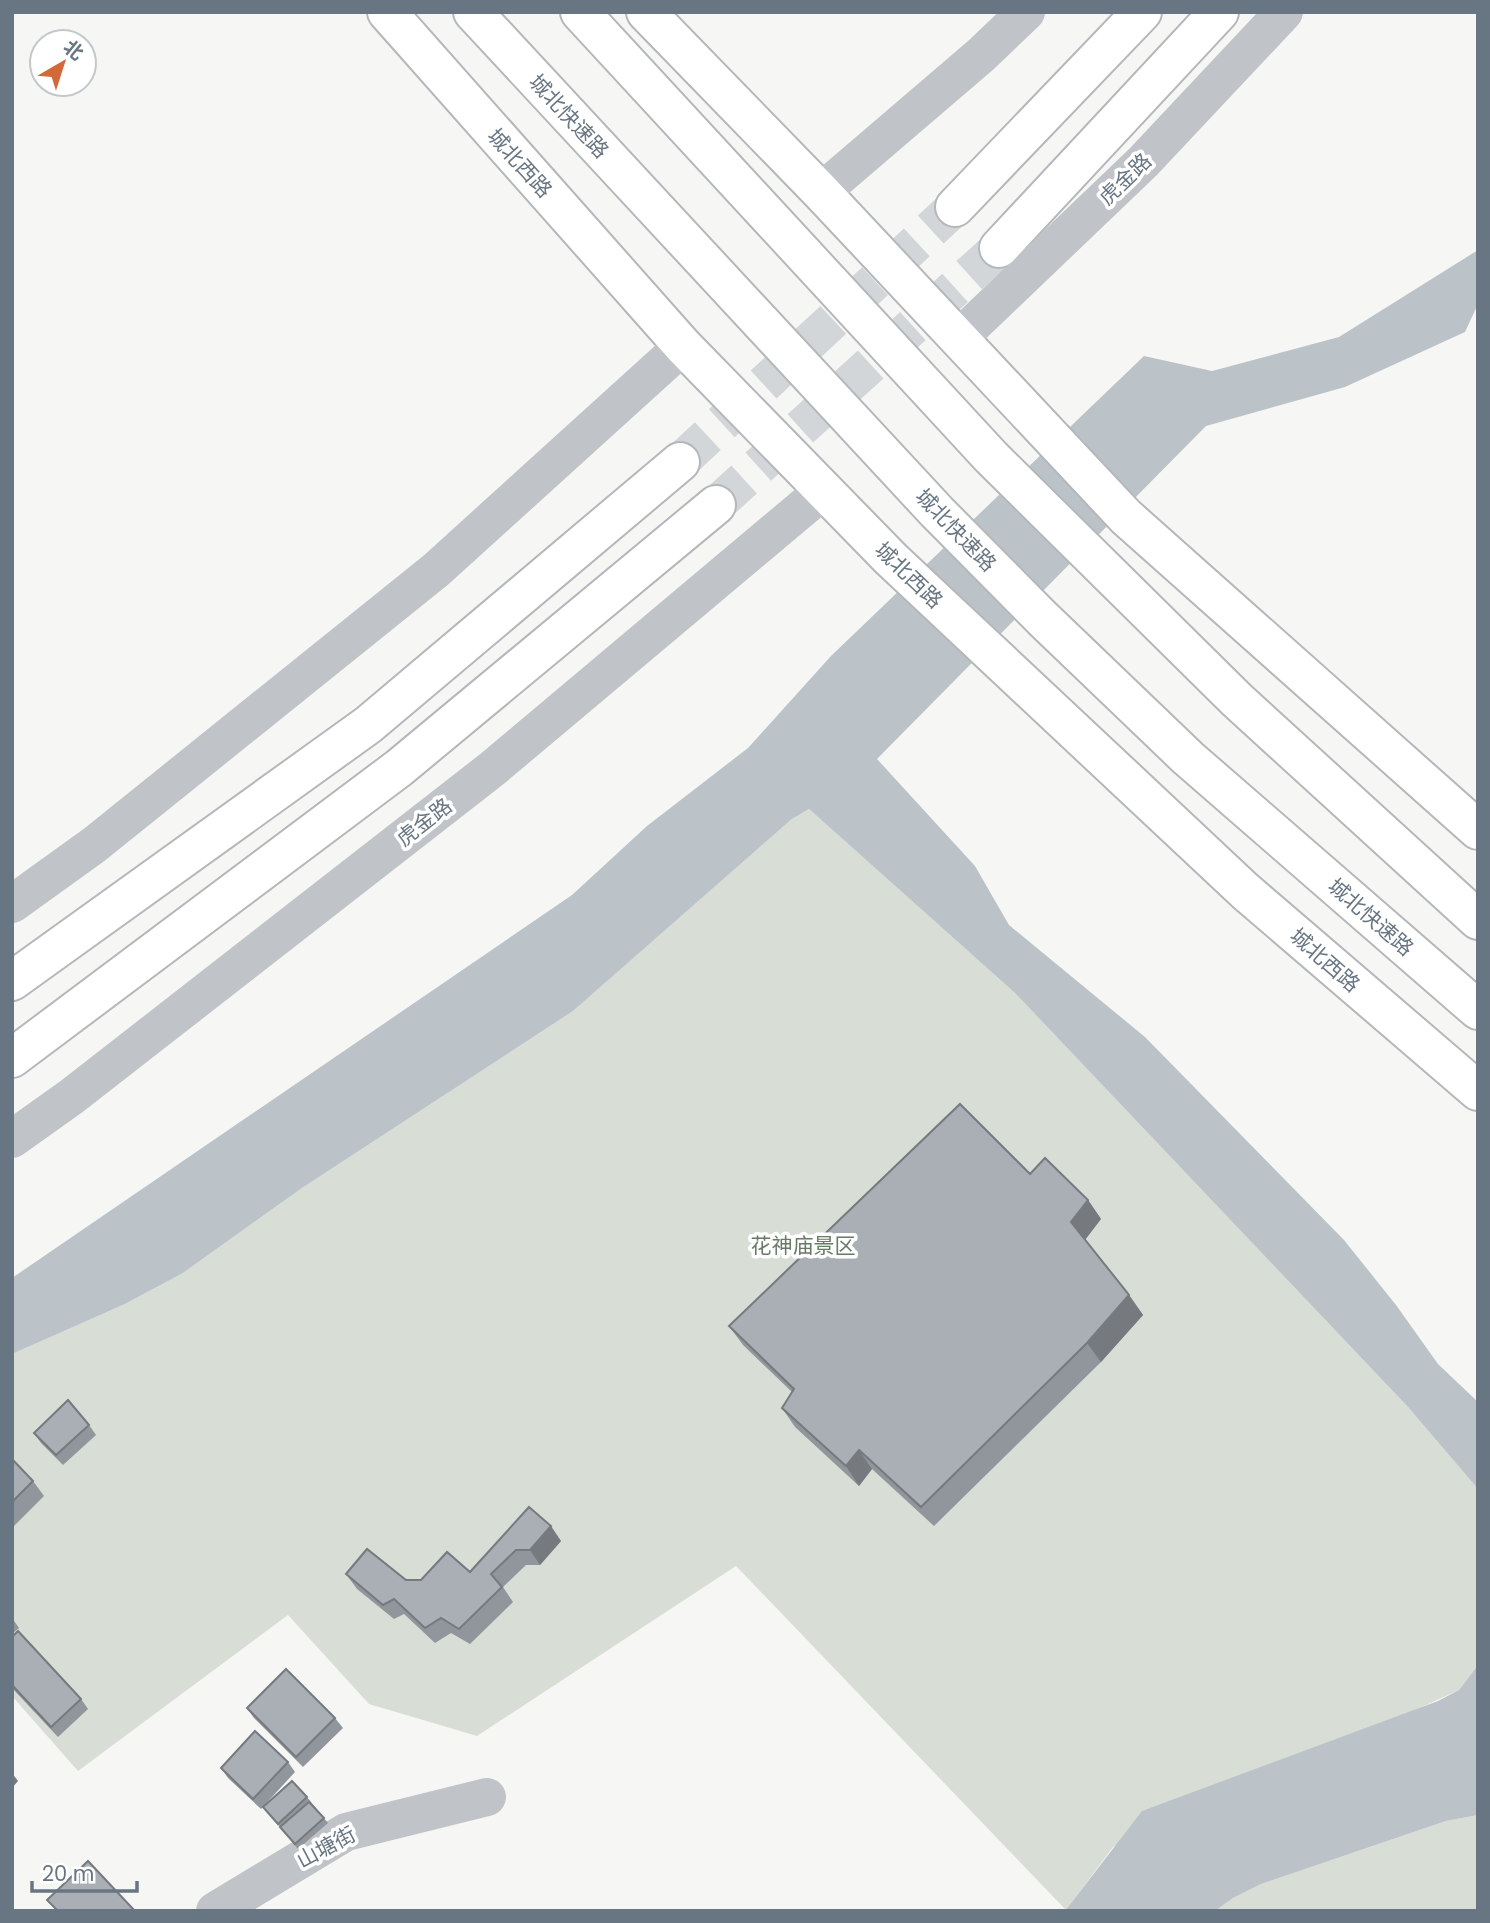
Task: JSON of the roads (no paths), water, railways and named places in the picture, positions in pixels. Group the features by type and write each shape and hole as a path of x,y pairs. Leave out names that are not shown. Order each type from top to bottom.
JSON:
{"main road":[{"name":"城北西路","path":"387,12 683,346 891,559 1245,891 1478,1091"},
{"name":"城北快速路","path":"473,12 937,512 1043,619 1188,758 1478,1010"},
{"path":"580,12 991,457 1237,700 1478,920"},
{"path":"646,12 821,192 1126,517 1478,830"},
{"path":"955,207 1142,12"},
{"name":"虎金路","path":"999,248 1219,12"},
{"path":"12,981 368,725 680,462"},
{"path":"12,1058 399,768 716,505"}],"street":[{"path":"821,192 981,55 1026,12"},
{"name":"虎金路","path":"959,338 1143,162 1284,12"},
{"path":"12,904 94,845 436,570 683,346"},
{"name":"虎金路","path":"12,1139 71,1097 492,769 824,489"},
{"name":"山塘街","path":"215,1911 346,1832 488,1797"}],"tunnel":[{"path":"680,462 955,207"},
{"path":"716,505 999,248"}],"park label":[{"name":"花神庙景区","path":"803,1245"}]}
